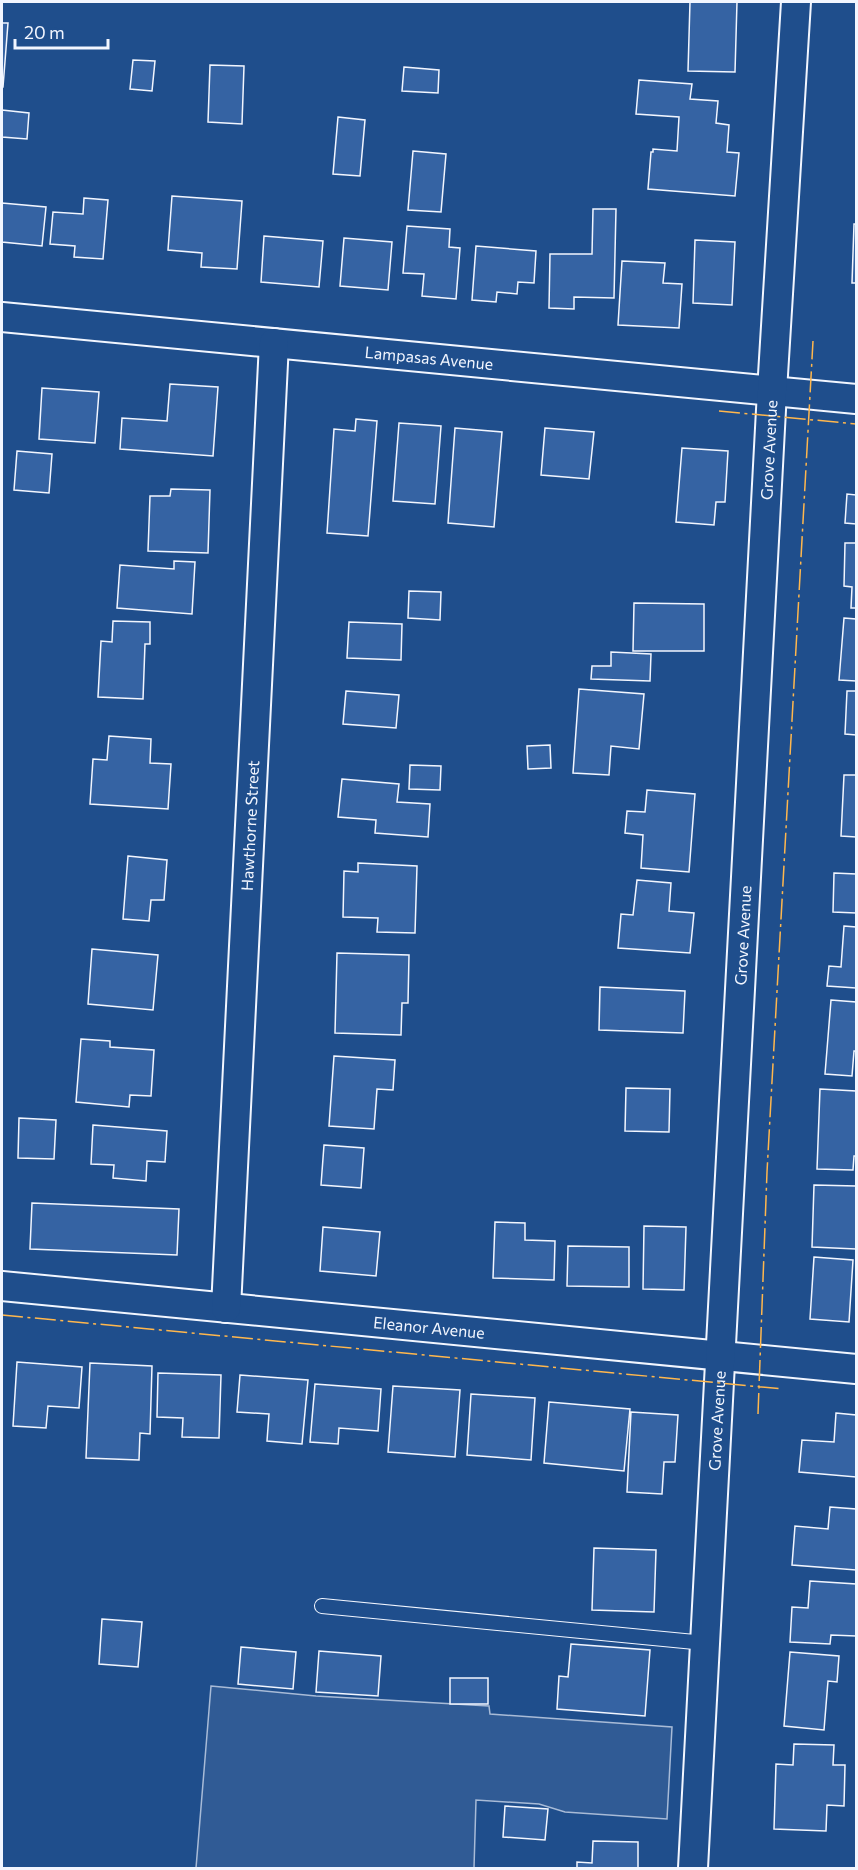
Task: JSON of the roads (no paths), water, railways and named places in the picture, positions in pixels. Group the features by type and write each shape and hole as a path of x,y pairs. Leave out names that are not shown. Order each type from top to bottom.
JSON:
{"street":[{"name":"Grove Avenue","path":"693,1869 772,391 796,2"},
{"name":"Lampasas Avenue","path":"2,317 856,399"},
{"name":"Hawthorne Street","path":"226,1308 274,343"},
{"name":"Eleanor Avenue","path":"2,1286 856,1369"}],"lane":[{"path":"322,1606 705,1643"}]}
